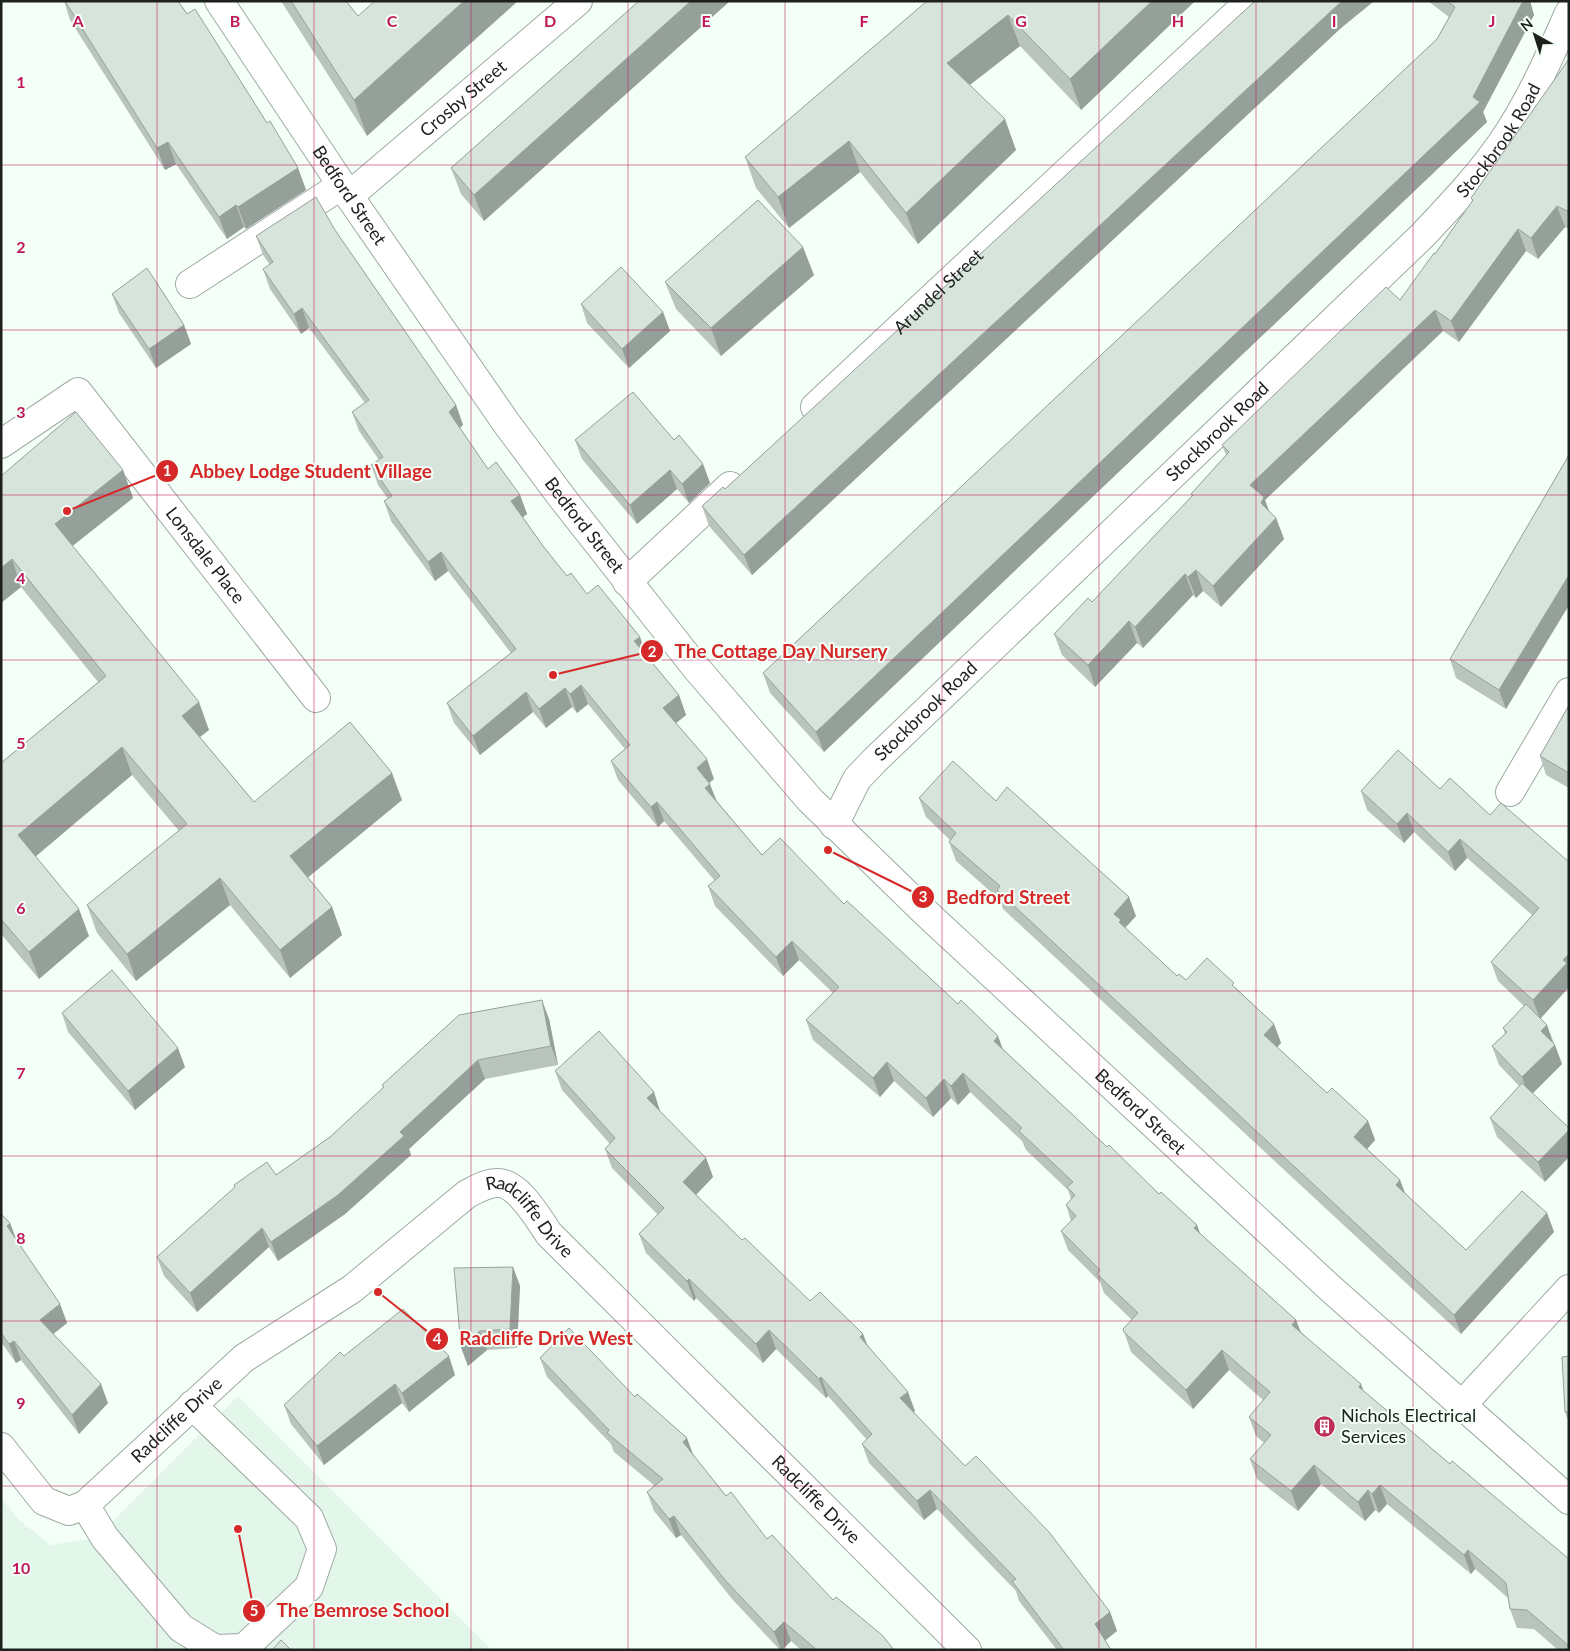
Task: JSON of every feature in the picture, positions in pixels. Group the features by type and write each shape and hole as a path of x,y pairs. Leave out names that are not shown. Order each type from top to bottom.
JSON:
{"street":[{"name":"Bedford Street","path":"220,1 346,190 508,424 627,582 753,736 834,825 940,927 1461,1406 1569,1500"},
{"name":"Crosby Street","path":"190,284 346,190 578,1"},
{"name":"Arundel Street","path":"794,426 1250,1"},
{"name":"Stockbrook Road","path":"834,825 857,779 875,760 1424,234 1464,191 1501,144 1545,68 1569,13"},
{"name":"Lonsdale Place","path":"1,444 78,392 316,698"},
{"path":"627,582 750,467"},
{"path":"1510,792 1569,692"},
{"name":"Radcliffe Drive","path":"85,1505 244,1358 352,1289 467,1194 485,1185 498,1182 511,1185 532,1209 549,1234 967,1650"},
{"path":"1461,1406 1569,1290"},
{"path":"1,1447 44,1501 69,1511 85,1505 105,1538 181,1628 215,1648 244,1648 309,1587 322,1549 309,1518 192,1405"}],"shaded area":[{"path":"238,1396 492,1650 1,1650 1,1498 19,1520 51,1545 96,1538"}],"building":[{"path":"65,1 178,1 187,14 195,9 267,123 270,121 298,168 238,207 236,205 219,217 168,142 157,148"},
{"path":"291,1 346,1 358,16 375,1 464,1 354,100"},
{"path":"639,1 691,1 474,195 451,168"},
{"path":"927,1 1152,1 1070,79 1008,15 947,63 1005,119 906,213 849,141 778,197 745,157"},
{"path":"1255,1 1342,1 744,555 702,506 723,487 725,489"},
{"path":"1447,1 1523,1 1473,97 1480,102 816,732 763,673 1437,39 1455,7"},
{"path":"1569,59 1569,209 1567,211 1557,206 1531,238 1518,229 1451,321 1435,310 1250,485 1264,497 1261,503 1276,518 1213,586 1196,570 1188,577 1185,574 1135,627 1129,621 1088,665 1054,634 1088,598 1092,602 1193,495 1191,494 1229,452 1222,445 1386,287 1400,300 1473,200 1471,198"},
{"path":"316,197 335,230 456,405 449,412 488,469 496,462 520,495 511,501 543,546 567,576 571,573 587,594 598,585 640,637 634,641 679,695 663,708 707,759 697,768 710,784 705,788 762,855 780,838 844,904 847,901 958,1004 961,1000 998,1036 994,1041 1107,1147 1109,1145 1159,1194 1161,1192 1197,1225 1194,1228 1296,1320 1292,1325 1361,1384 1359,1387 1450,1464 1452,1461 1569,1559 1569,1646 1527,1610 1510,1609 1506,1583 1468,1550 1464,1555 1380,1485 1372,1494 1368,1490 1358,1502 1314,1465 1291,1491 1250,1459 1271,1435 1249,1417 1270,1392 1222,1350 1186,1390 1124,1332 1123,1329 1138,1313 1097,1274 1100,1270 1061,1231 1076,1216 1066,1205 1075,1195 1067,1187 1073,1182 1019,1131 1022,1128 963,1073 951,1086 944,1079 926,1098 887,1062 873,1078 806,1020 839,987 792,941 776,957 708,886 720,876 657,802 651,807 611,761 630,745 581,685 570,694 565,688 539,709 526,692 473,736 447,703 516,649 441,552 428,562 384,501 392,496 371,465 383,457 352,412 369,400 302,308 294,314 263,269 273,262 256,236"},
{"path":"758,200 803,247 711,328 665,282"},
{"path":"621,267 663,312 622,349 581,304"},
{"path":"147,268 184,325 149,349 112,294"},
{"path":"633,392 674,440 679,435 703,464 682,484 670,470 630,505 575,440"},
{"path":"76,412 123,470 55,524 199,702 182,716 254,802 350,722 392,773 290,856 332,907 280,950 220,878 127,954 87,905 187,824 122,747 18,835 79,909 29,952 1,919 1,763 106,676 12,559 1,568 1,476"},
{"path":"1569,455 1569,575 1499,690 1450,659"},
{"path":"1569,705 1569,773 1540,756"},
{"path":"1398,750 1440,789 1450,778 1490,815 1501,803 1569,862 1569,954 1563,960 1567,963 1533,1000 1491,962 1539,908 1460,839 1448,852 1407,813 1397,824 1361,791"},
{"path":"953,761 996,801 1007,787 1129,897 1114,914 1121,920 1119,922 1177,976 1179,974 1186,980 1207,958 1234,983 1232,985 1274,1024 1264,1035 1327,1093 1332,1088 1368,1121 1354,1137 1400,1180 1396,1185 1466,1250 1522,1191 1547,1213 1454,1315 997,890 1000,886 949,842 956,833 919,798"},
{"path":"112,970 178,1048 128,1091 62,1013"},
{"path":"542,1000 551,1046 478,1060 400,1132 404,1136 338,1195 271,1242 262,1228 190,1293 157,1257 235,1187 234,1185 267,1162 276,1175 330,1137 384,1087 382,1085 459,1015"},
{"path":"1526,1004 1547,1025 1541,1031 1555,1045 1522,1077 1492,1046 1507,1032 1503,1028"},
{"path":"599,1031 654,1092 647,1098 706,1158 683,1182 742,1240 745,1238 810,1301 820,1292 863,1334 860,1337 908,1392 900,1398 965,1466 976,1456 1049,1532 1110,1612 1095,1624 1111,1650 1064,1650 1012,1581 1016,1579 930,1490 917,1501 862,1444 872,1434 821,1377 819,1379 769,1330 756,1344 639,1234 664,1208 605,1149 615,1138 555,1071"},
{"path":"1522,1083 1569,1128 1538,1162 1490,1118"},
{"path":"1,1214 10,1223 7,1226 60,1304 40,1320 101,1384 72,1415 14,1341 9,1344 1,1333"},
{"path":"513,1267 510,1329 480,1331 461,1347 454,1268"},
{"path":"403,1309 449,1356 402,1393 395,1384 317,1446 284,1405 340,1352 344,1356"},
{"path":"569,1328 635,1397 637,1394 687,1438 683,1442 726,1496 731,1492 767,1539 772,1535 833,1600 836,1597 882,1635 894,1650 817,1650 784,1622 774,1632 725,1580 674,1516 669,1519 647,1492 663,1479 607,1433 609,1430 540,1358"},
{"path":"1569,1356 1569,1412 1565,1412 1562,1357"},
{"path":"281,1640 291,1650 272,1650"}],"place":[{"name":"Abbey Lodge Student Village","path":"67,511"},
{"name":"The Cottage Day Nursery","path":"553,675"},
{"name":"Bedford Street","path":"828,850"},
{"name":"Radcliffe Drive West","path":"378,1292"},
{"name":"Nichols Electrical Services","path":"1325,1426"},
{"name":"The Bemrose School","path":"238,1529"}]}
